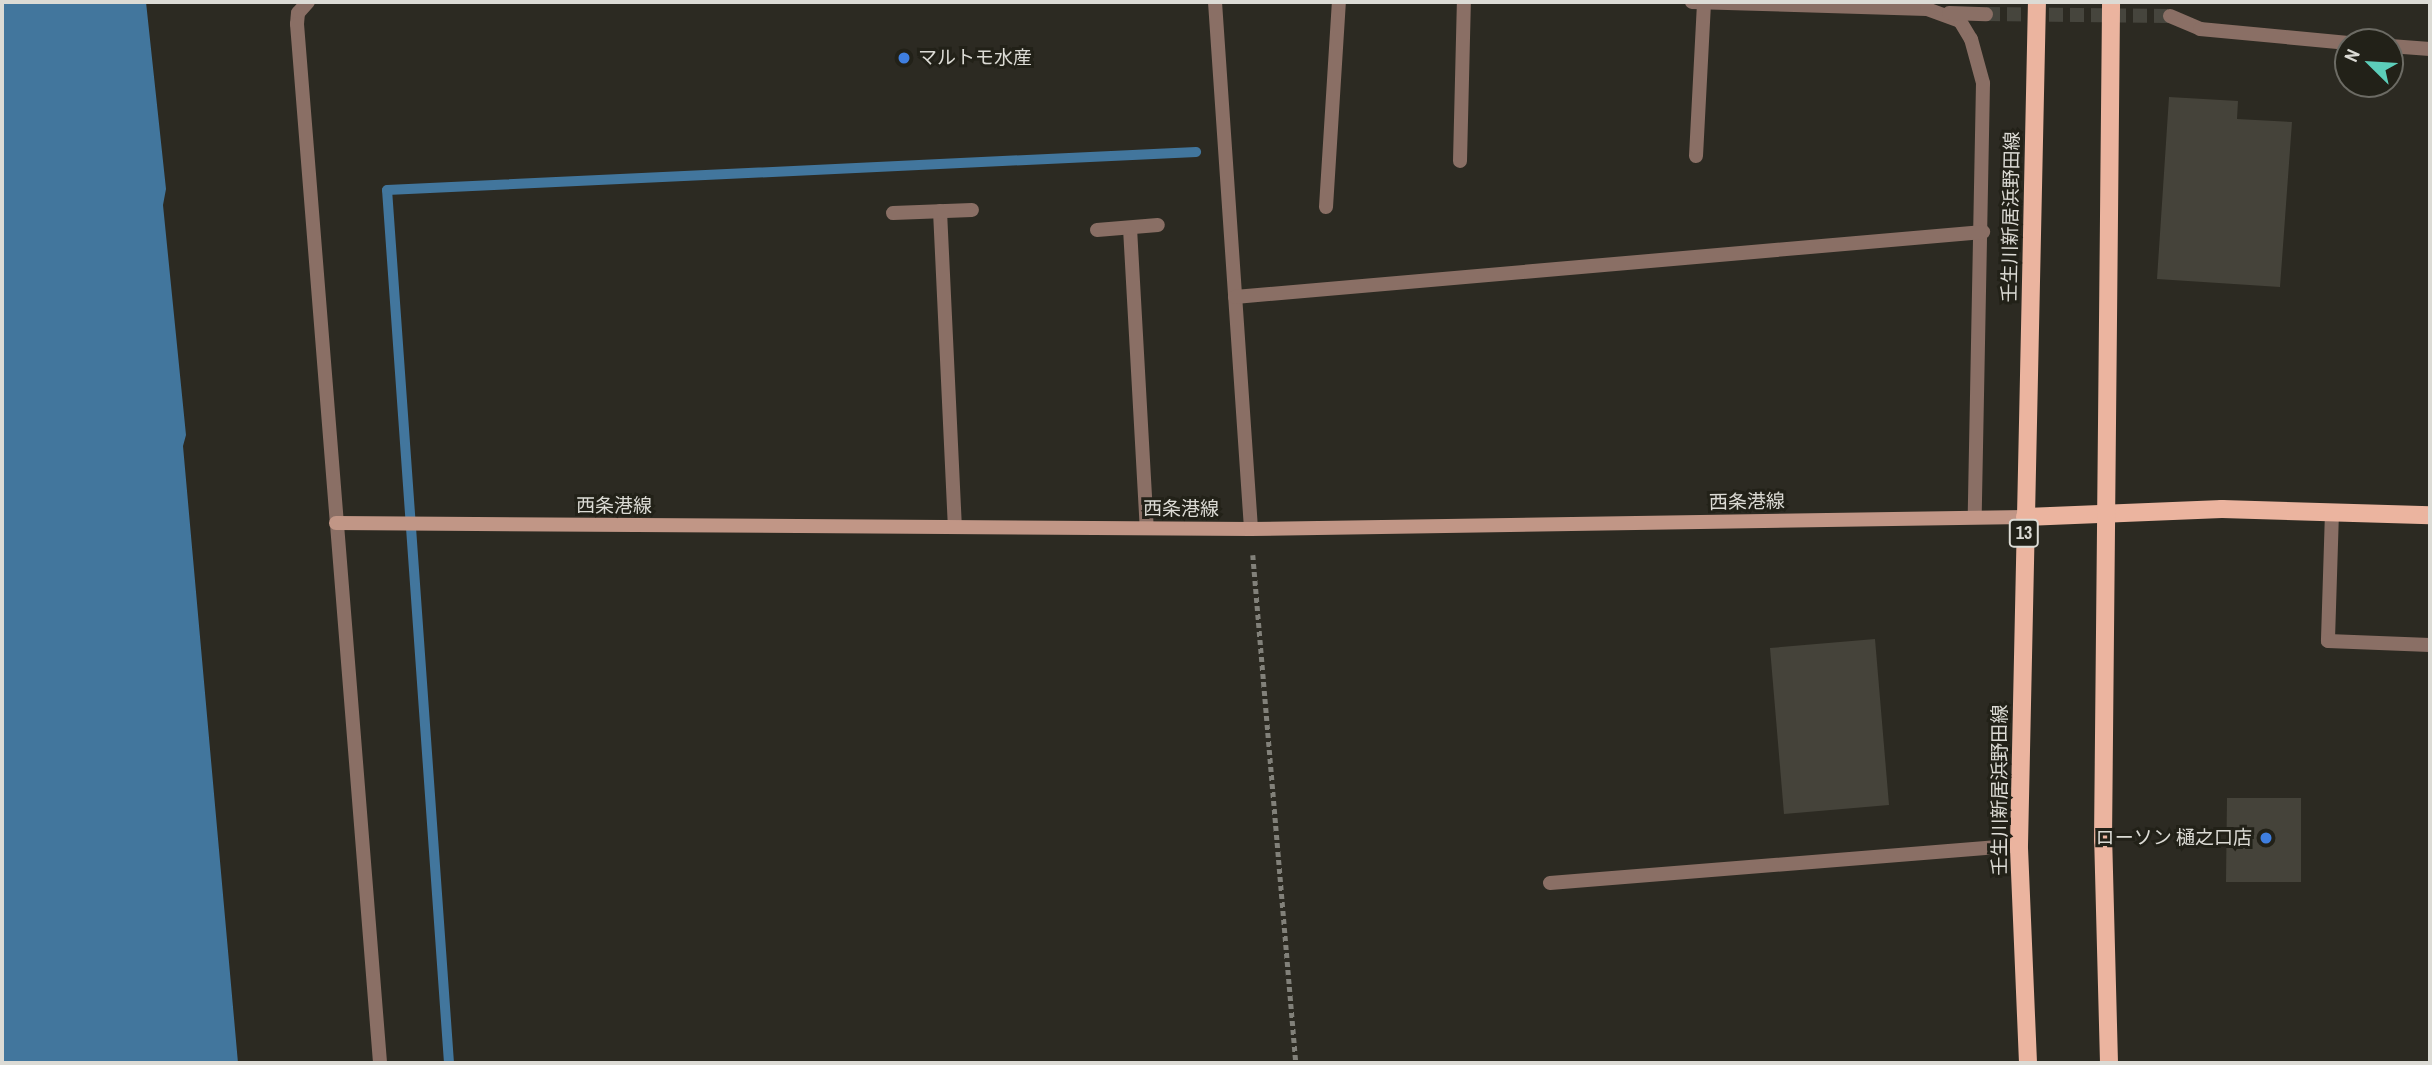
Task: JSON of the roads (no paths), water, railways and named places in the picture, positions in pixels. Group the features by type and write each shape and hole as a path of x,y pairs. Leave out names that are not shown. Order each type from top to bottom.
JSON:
{"main road":[{"name":"壬生川新居浜野田線","path":"2028,1063 2019,845 2037,2"},
{"path":"2109,1063 2103,841 2111,2"},
{"name":"13","path":"2025,517 2105,517 2222,509 2430,515"},
{"name":"西条港線","path":"336,523 1251,529 2025,517"}],"street":[{"path":"308,2 298,13 296,24 380,1063"},
{"path":"1214,2 1251,529"},
{"path":"1326,207 1339,2"},
{"path":"1460,161 1464,2"},
{"path":"1692,2 1986,14"},
{"path":"1696,156 1704,2"},
{"path":"1947,13 1961,21 1972,39 1983,83 1983,232 1975,517"},
{"path":"2170,16 2200,29 2334,42"},
{"path":"2404,47 2430,49"},
{"path":"893,213 972,210"},
{"path":"940,211 955,527"},
{"path":"1097,230 1157,225"},
{"path":"1130,228 1147,528"},
{"path":"1235,297 1983,232"},
{"path":"2332,512 2328,641 2430,645"},
{"path":"1550,883 2019,845"}],"water":[{"path":"2,2 146,2 166,189 163,205 186,435 183,446 238,1063 2,1063"}],"waterway":[{"path":"449,1063 387,190 1196,152"}],"tunnel":[{"path":"1986,14 2170,16"}],"place":[{"name":"マルトモ水産","path":"904,58"},
{"name":"ローソン 樋之口店","path":"2266,838"}]}
